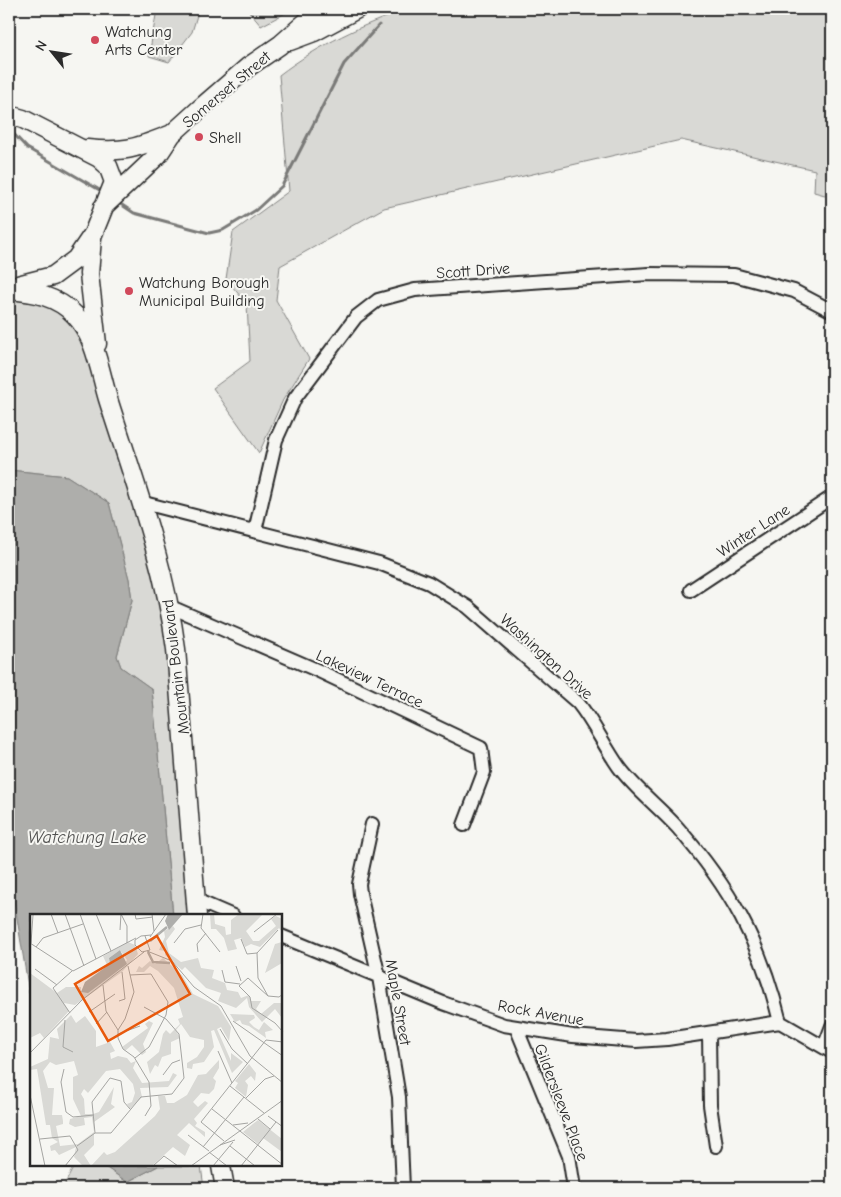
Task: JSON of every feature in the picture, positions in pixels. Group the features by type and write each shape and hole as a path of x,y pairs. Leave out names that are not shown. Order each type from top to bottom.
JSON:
{"street":[{"name":"Somerset Street","path":"93,234 101,211 117,190 158,155 172,134 248,67 280,45 306,22 330,9"},
{"name":"Somerset Street","path":"280,45 314,32 357,9"},
{"path":"18,117 84,149 108,166 117,190"},
{"name":"Somerset Street","path":"84,149 119,152 140,147 172,134"},
{"path":"9,289 44,279 63,270 76,259 93,234"},
{"name":"Mountain Boulevard","path":"93,234 89,274 99,367"},
{"name":"Scott Drive","path":"255,531 276,440 288,410 348,326 378,300 415,290 649,274 734,275 794,290 832,311"},
{"name":"Mountain Boulevard","path":"9,289 42,295 67,308 84,327 99,367 140,502 171,607 176,649 196,908"},
{"name":"Winter Lane","path":"691,590 832,497"},
{"name":"Washington Drive","path":"140,502 379,563 429,583 468,607 561,686 589,717 619,768 685,836 738,907 762,958 780,1022"},
{"name":"Lakeview Terrace","path":"171,607 319,671 481,748 484,772 464,825"},
{"name":"Maple Street","path":"372,824 359,884 379,977 399,1097 403,1188"},
{"path":"196,908 224,914"},
{"name":"Rock Avenue","path":"282,936 443,1003 504,1025 573,1036 636,1041 709,1033 780,1022"},
{"path":"780,1022 828,1049 832,1026"},
{"name":"Gildersleeve Place","path":"516,1027 568,1156 574,1188"},
{"path":"709,1033 710,1105 716,1146"},
{"path":"221,1167 225,1188"}],"shaded area":[{"path":"157,9 206,9 198,12 192,32 169,62 149,56"},
{"path":"247,9 293,9 261,26"},
{"path":"410,9 832,9 832,197 814,192 815,170 681,140 384,208 280,266 276,300 309,359 283,400 259,453 213,388 250,361 247,304 226,279 233,232 289,191 279,75 309,54 342,36 375,21"},
{"path":"9,290 74,314 171,607 197,914 173,914 152,689 121,667 117,656 132,600 129,579 109,503 67,476 9,470"},
{"path":"74,1167 105,1167 127,1182 156,1167 201,1167 204,1188 63,1188"}],"water":[{"name":"Watchung Lake","path":"9,470 67,476 109,503 129,579 132,600 117,656 121,667 152,689 173,914 30,914 30,998 9,869"},
{"path":"105,1167 156,1167 127,1182"}],"waterway":[{"path":"116,201 134,213 209,233 223,230 256,210 282,186 344,64 379,25"},
{"path":"9,129 27,148 103,192"}],"place":[{"name":"Watchung Arts Center","path":"95,40"},
{"name":"Shell","path":"199,137"},
{"name":"Watchung Borough Municipal Building","path":"129,291"}]}
